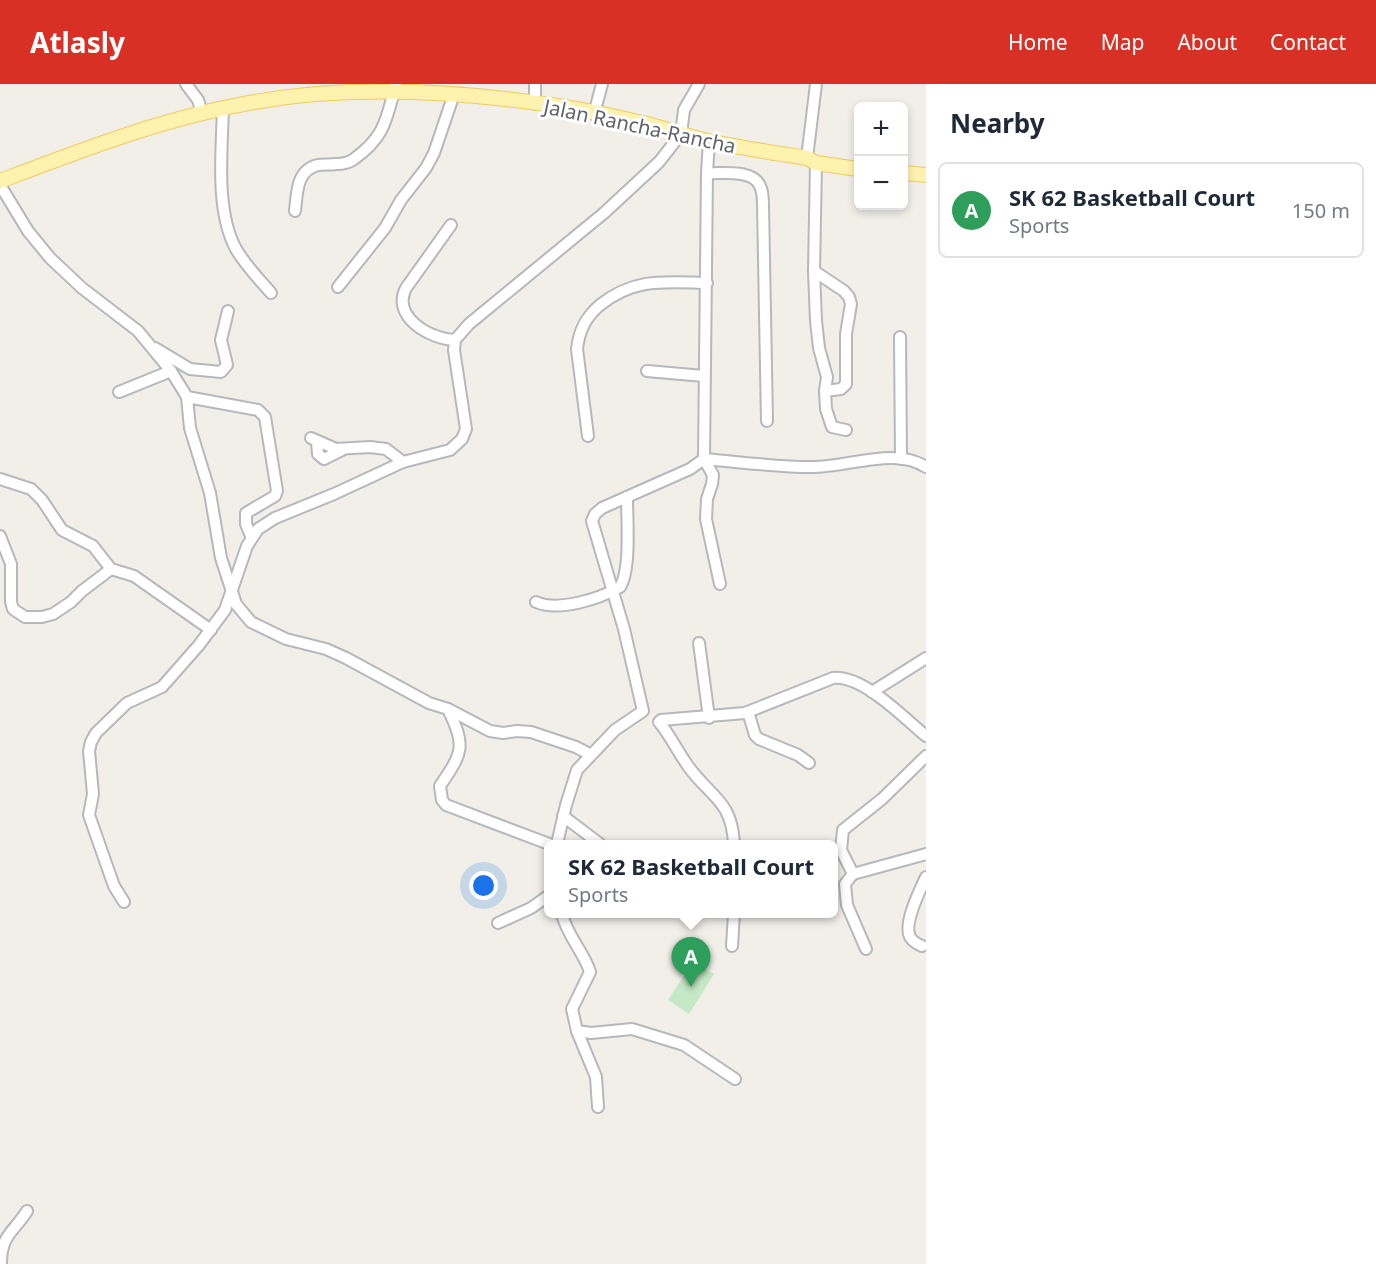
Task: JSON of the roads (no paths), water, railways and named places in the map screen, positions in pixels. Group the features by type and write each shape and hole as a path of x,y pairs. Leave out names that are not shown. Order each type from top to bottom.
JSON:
{"main road":[{"name":"Jalan Rancha-Rancha","path":"0,183 108,141 202,113 257,101 394,88 558,106 640,122 709,141 854,168"},
{"path":"908,173 926,175"}],"street":[{"path":"186,84 198,100 202,113"},
{"path":"535,84 535,104"},
{"path":"594,114 602,84"},
{"path":"124,902 114,886 89,815 93,794 89,752 91,742 107,721 127,703 162,687 211,630 225,610 251,536 258,529 275,518 403,462 450,450 462,439 466,429 454,350 455,340 469,324 604,213 659,162 681,134 684,110 699,84"},
{"path":"816,84 811,160 817,338 827,377 826,409 832,427 846,430"},
{"path":"295,211 298,181 303,174 317,165 345,164 353,160 383,129 394,88"},
{"path":"338,286 385,228 401,200 426,168 434,153 454,94"},
{"path":"223,108 222,186 229,232 244,262 271,293"},
{"path":"709,141 706,173 704,459 713,475 707,499 706,519 720,584"},
{"path":"706,173 748,175 756,179 761,188 767,421"},
{"path":"0,183 28,231 50,258 82,288 138,331 171,371 187,397 190,428 210,493 221,558 236,604 251,622 286,639 326,649 346,658 429,703 448,709 490,730 503,733 531,732 576,747 591,755"},
{"path":"451,225 406,288 401,305 412,322 441,340 455,340"},
{"path":"814,270 844,291 852,304 846,334 846,384 841,389 825,391"},
{"path":"588,436 577,349 579,335 595,309 610,297 629,287 652,282 707,283"},
{"path":"150,345 190,369 221,372 227,365 221,340 228,311"},
{"path":"900,337 901,459"},
{"path":"119,392 171,371"},
{"path":"647,371 704,376"},
{"path":"187,397 258,410 265,417 277,491 275,496 246,513 246,524 251,536"},
{"path":"314,440 318,454 324,459 342,450 377,447 386,449 403,462"},
{"path":"734,840 733,830 725,807 688,766 658,722 643,711 627,639 592,521 595,514 602,508 690,469 704,459 834,467 880,458 901,459 926,466"},
{"path":"0,479 32,489 62,530 93,546 111,569 134,576 211,630"},
{"path":"536,602 545,606 565,606 620,587 625,574 627,497"},
{"path":"0,536 11,564 13,609 25,617 42,617 52,614 71,602 111,569"},
{"path":"699,643 709,717"},
{"path":"872,692 926,658"},
{"path":"658,722 665,719 748,712 840,677 851,680 872,692 926,736"},
{"path":"448,709 461,744 456,762 440,786 442,800 446,805 544,842"},
{"path":"558,840 577,770 615,730 643,711"},
{"path":"748,712 755,735 759,739 798,755 809,764"},
{"path":"853,874 842,850 843,830 889,793 926,756"},
{"path":"563,816 595,840"},
{"path":"866,949 847,905 844,894 845,884 853,874 926,854"},
{"path":"922,946 911,939 909,933 911,912 926,877"},
{"path":"498,923 544,899"},
{"path":"563,918 573,943 589,965 590,972 572,1009 577,1031 596,1077 598,1107"},
{"path":"732,946 734,918"},
{"path":"577,1031 591,1033 632,1029 684,1045 735,1079"},
{"path":"1,1264 4,1239 27,1211"}],"place":[{"name":"SK 62 Basketball Court","path":"691,987"}]}
